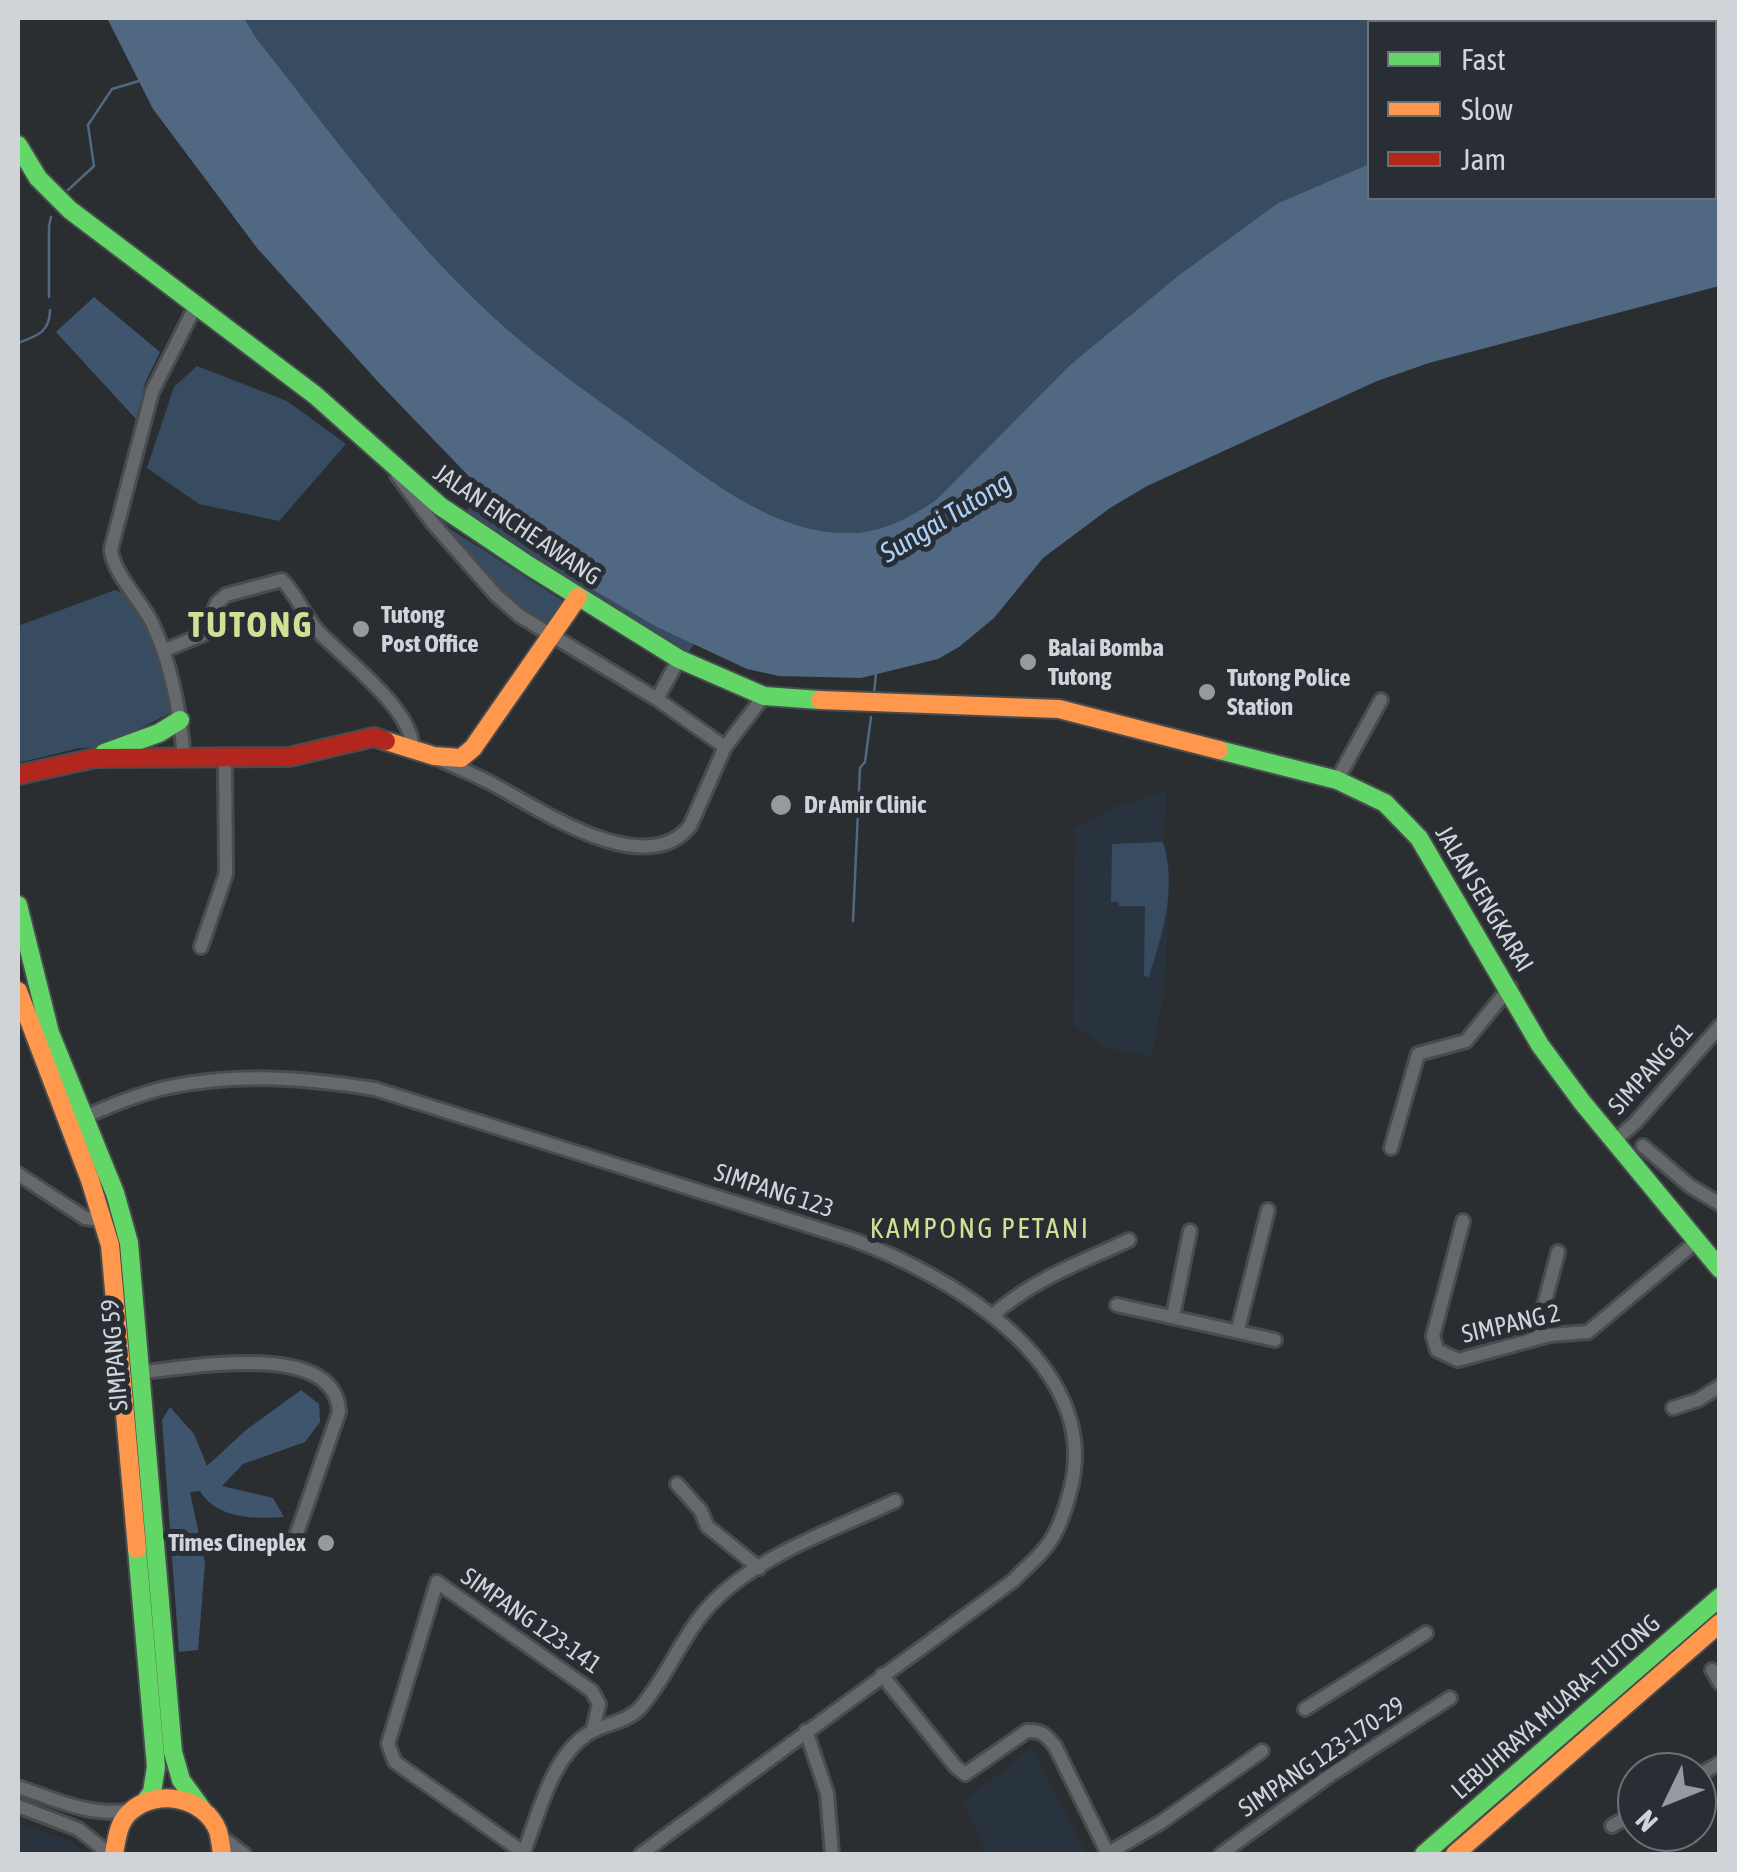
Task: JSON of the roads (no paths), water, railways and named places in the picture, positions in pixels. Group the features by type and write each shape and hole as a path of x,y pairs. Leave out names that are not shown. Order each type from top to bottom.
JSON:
{"main road":[{"name":"JALAN ENCHE AWANG","path":"18,145 38,178 70,210 316,395 392,466 465,525 679,659 764,696 882,706 1034,706"},
{"path":"94,758 289,757 374,737 455,760 474,748 578,597"},
{"name":"JALAN SENGKARAI","path":"1034,706 1094,716 1337,780 1386,802 1419,838 1510,987 1540,1045 1614,1141 1708,1244 1720,1269"},
{"path":"18,775 94,758 180,720"},
{"name":"SIMPANG 59","path":"18,906 104,1220 116,1288 156,1767 152,1792 116,1832 112,1854"},
{"name":"SIMPANG 59","path":"18,991 32,1038 115,1193 128,1243 173,1752 181,1780 213,1821 221,1845"},
{"name":"LEBUHRAYA MUARA–TUTONG","path":"1424,1854 1720,1597"},
{"name":"LEBUHRAYA MUARA–TUTONG","path":"1454,1854 1720,1622"},
{"path":"138,1806 164,1797 184,1800 202,1809"}],"street":[{"path":"184,758 180,720 163,651 140,599 115,563 111,548 152,392 196,305"},
{"path":"392,466 406,490 496,595 540,631 554,634 726,747"},
{"path":"163,651 204,634 218,603 226,595 282,580 315,628 380,689 410,732 412,749"},
{"path":"656,699 679,659"},
{"path":"434,756 578,831 625,843 664,844 680,837 690,826 726,747 764,696"},
{"path":"1337,780 1381,700"},
{"path":"474,748 473,764 490,783"},
{"path":"201,947 226,874 225,759"},
{"path":"1391,1148 1418,1054 1466,1041 1510,987"},
{"name":"SIMPANG 61","path":"1614,1141 1635,1123 1720,1026"},
{"name":"SIMPANG 123","path":"76,1120 164,1088 224,1078 299,1078 375,1089 902,1258 992,1316 1051,1375 1070,1415 1077,1458 1067,1505 1048,1545 1014,1580 641,1854"},
{"path":"1643,1146 1690,1186 1720,1204"},
{"path":"18,1174 85,1218 104,1220"},
{"path":"1238,1330 1268,1210"},
{"name":"SIMPANG 2","path":"1463,1221 1434,1336 1437,1350 1446,1357 1469,1359 1535,1339 1588,1332 1708,1244"},
{"path":"1173,1316 1190,1232"},
{"path":"992,1316 1011,1298 1036,1284 1129,1240"},
{"path":"1535,1339 1558,1252"},
{"path":"1117,1305 1275,1340"},
{"path":"142,1372 260,1362 308,1372 332,1388 339,1412 294,1542"},
{"path":"1673,1408 1698,1400 1720,1386"},
{"path":"676,1484 701,1511 707,1526 760,1568"},
{"path":"523,1854 567,1750 593,1730 635,1713 717,1598 760,1568 894,1501"},
{"name":"SIMPANG 123-141","path":"523,1854 395,1762 390,1753 388,1744 437,1582 592,1691 599,1704 593,1730"},
{"path":"1305,1708 1426,1633"},
{"path":"1712,1670 1720,1683"},
{"path":"882,1675 956,1768 965,1774 1027,1731 1038,1730 1048,1736 1108,1854 1160,1824 1262,1751"},
{"name":"SIMPANG 123-170-29","path":"1221,1854 1329,1776 1450,1698"},
{"path":"806,1731 827,1793 832,1854"},
{"path":"18,1786 102,1813 138,1806"},
{"path":"18,1806 78,1829 112,1854"},
{"path":"1612,1826 1617,1823"},
{"path":"221,1845 244,1854"}],"water":[{"name":"Sungai Tutong","path":"107,18 244,18 395,214 455,280 507,329 572,381 727,492 775,517 825,531 852,533 886,527 936,500 1070,365 1179,275 1278,203 1367,165 1367,200 1717,200 1719,49 1719,286 1429,363 1377,381 1147,486 1043,558 994,618 938,659 861,678 779,676 747,669 655,626 592,589 547,554 380,384 257,248 153,109"}],"waterway":[{"path":"68,190 94,166 88,125 112,89 139,81"},
{"path":"49,297 51,217"},
{"path":"18,343 45,328 50,310"},
{"path":"874,693 876,674"},
{"path":"853,921 860,768 865,762 871,717"}],"place":[{"name":"Tutong Post Office","path":"361,629"},
{"name":"Balai Bomba Tutong","path":"1028,662"},
{"name":"Tutong Police Station","path":"1207,692"},
{"name":"Dr Amir Clinic","path":"781,805"},
{"name":"Times Cineplex","path":"326,1543"}],"district":[{"name":"TUTONG","path":"251,626"},
{"name":"KAMPONG PETANI","path":"980,1229"}]}
